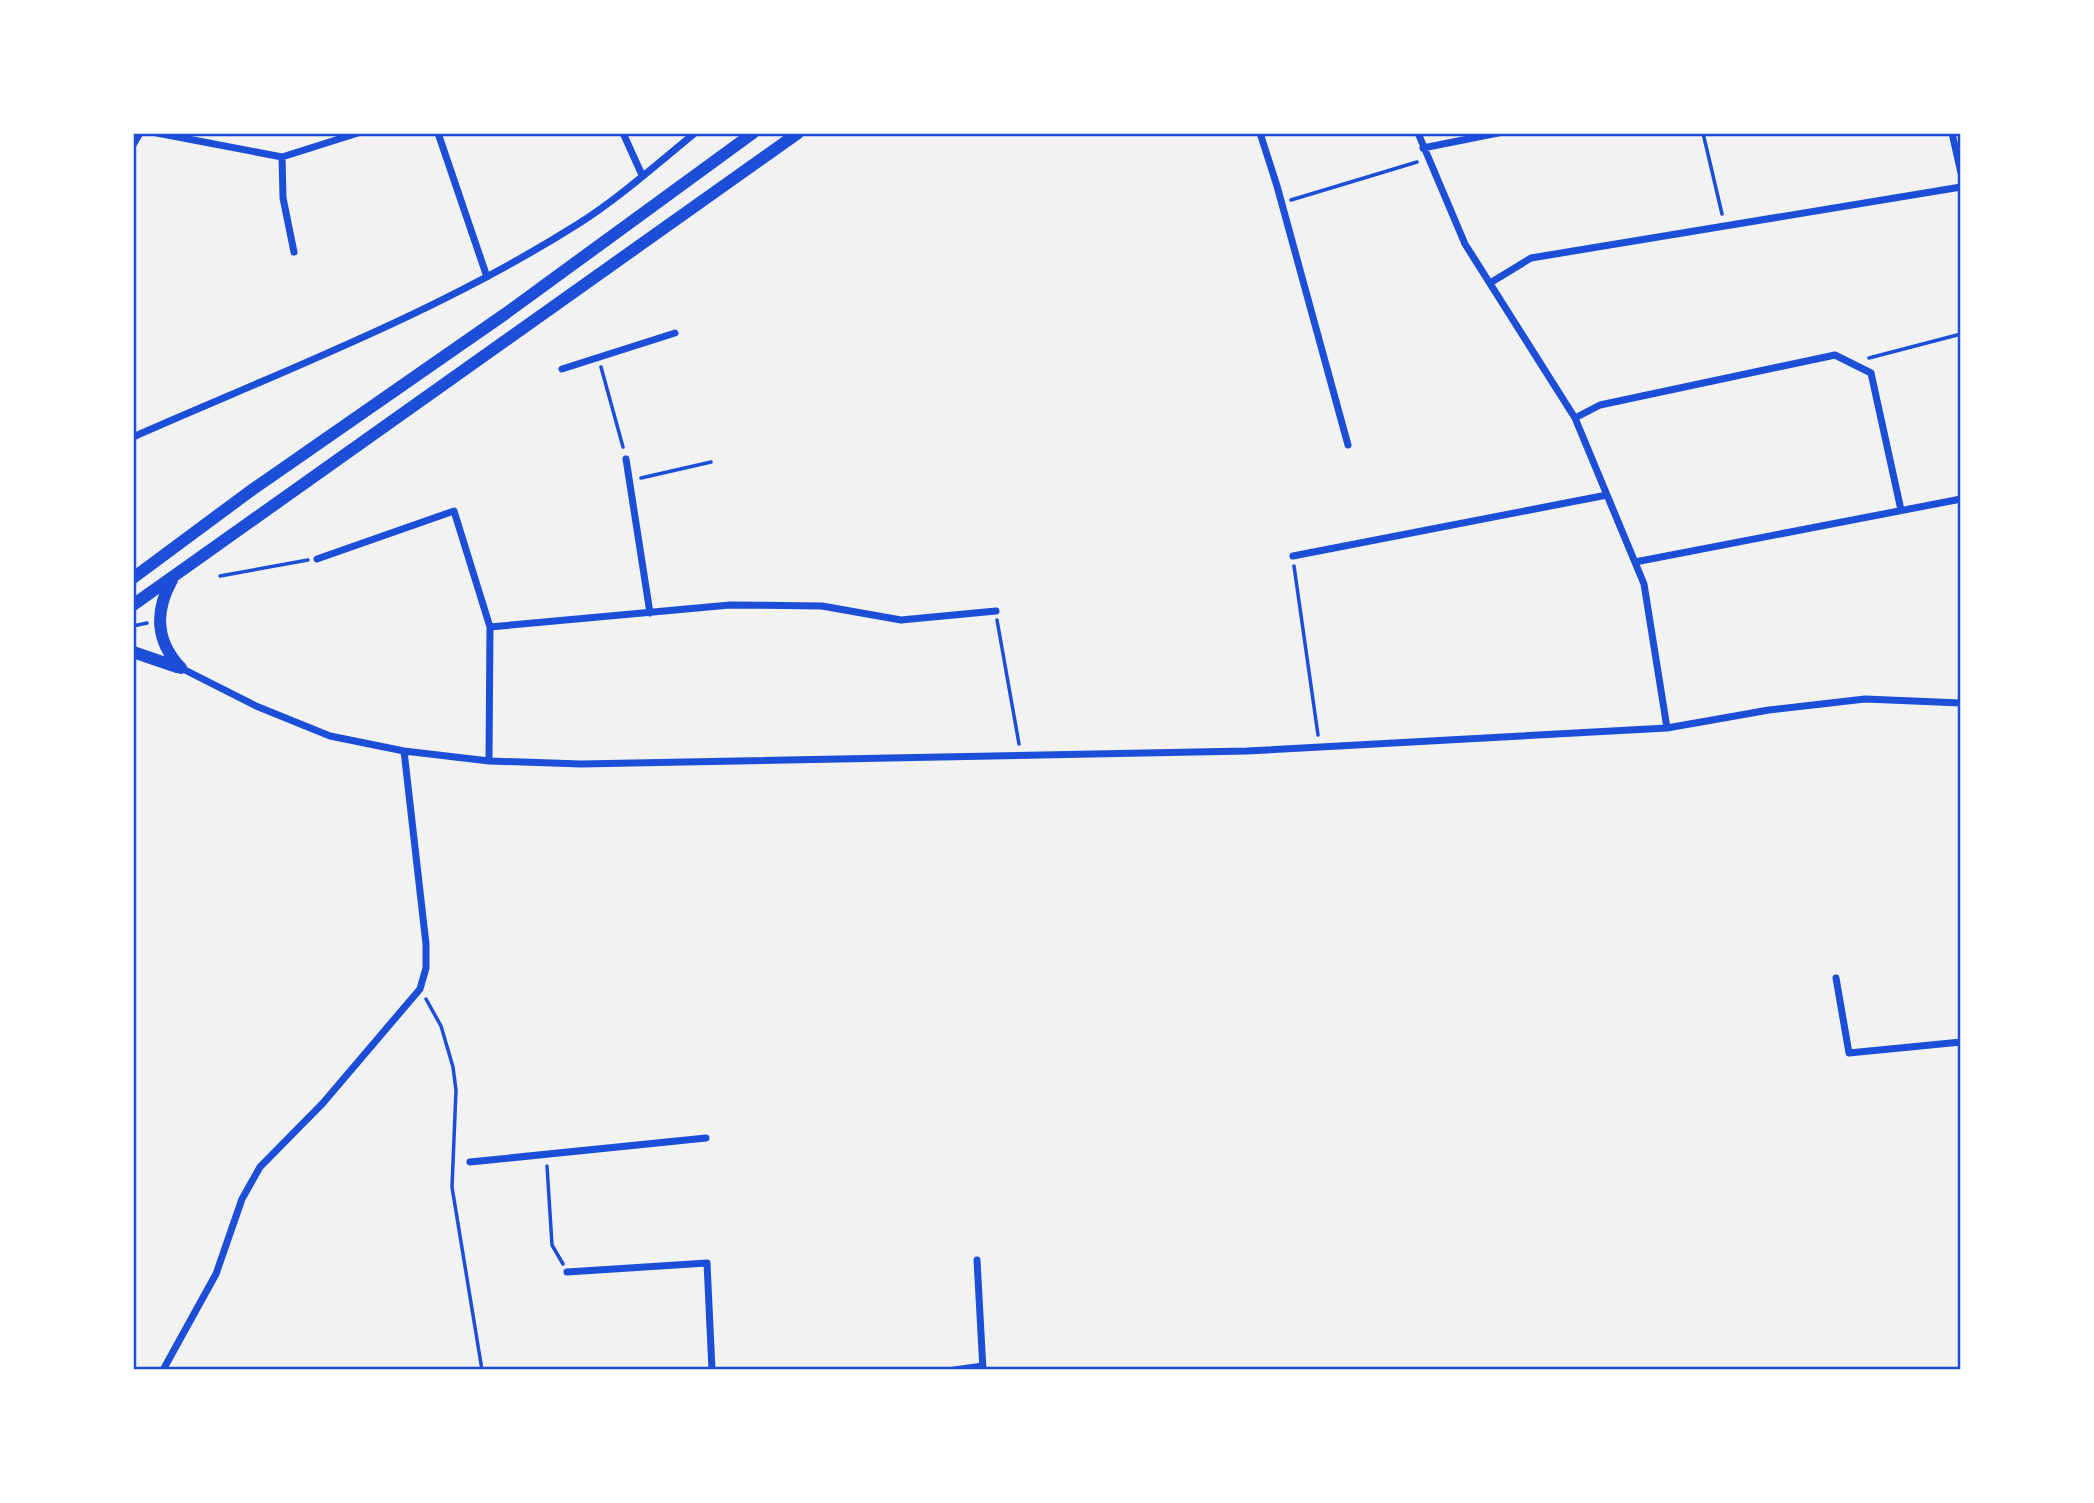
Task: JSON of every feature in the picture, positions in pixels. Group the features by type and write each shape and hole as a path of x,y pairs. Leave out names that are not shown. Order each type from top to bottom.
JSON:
{"main road":[{"path":"133,578 753,133"},
{"path":"133,605 798,133"},
{"path":"173,577 162,598 159,622 162,643 181,668"},
{"path":"133,652 181,668"}],"street":[{"path":"133,145 140,133"},
{"path":"157,133 282,157 358,133"},
{"path":"438,133 487,277"},
{"path":"623,133 642,175"},
{"path":"133,437 429,307 487,277 579,223 695,133"},
{"path":"1260,133 1282,203 1348,445"},
{"path":"1418,133 1465,244 1575,418 1644,584 1667,727"},
{"path":"1423,148 1498,133"},
{"path":"1952,133 1961,173"},
{"path":"282,157 283,198 294,252"},
{"path":"1490,283 1531,258 1961,187"},
{"path":"562,369 675,333"},
{"path":"1575,418 1600,405 1835,355 1871,373 1901,510"},
{"path":"626,459 650,612"},
{"path":"1293,556 1607,495"},
{"path":"1635,562 1961,499"},
{"path":"317,559 454,511 489,627 489,761"},
{"path":"489,627 730,605 822,606 901,620 996,611"},
{"path":"181,668 266,710 330,736 404,751 489,761 582,764 1320,747 1667,727 1769,710 1865,699 1961,703"},
{"path":"163,1370 216,1274 242,1199 260,1167 323,1103 420,989 426,968 426,944 404,751"},
{"path":"1836,978 1849,1054 1961,1042"},
{"path":"470,1161 547,1156 706,1138"},
{"path":"954,1370 983,1368 977,1260"},
{"path":"567,1272 707,1263 712,1370"}],"path":[{"path":"1703,133 1725,226"},
{"path":"1282,203 1427,159"},
{"path":"1855,365 1875,355 1961,334"},
{"path":"599,358 626,459"},
{"path":"630,480 711,462"},
{"path":"1293,556 1320,747"},
{"path":"220,576 317,559"},
{"path":"996,611 1021,755"},
{"path":"133,626 147,623"},
{"path":"420,989 441,1026 453,1067 456,1090 452,1187 482,1370"},
{"path":"547,1156 552,1245 567,1272"}]}
